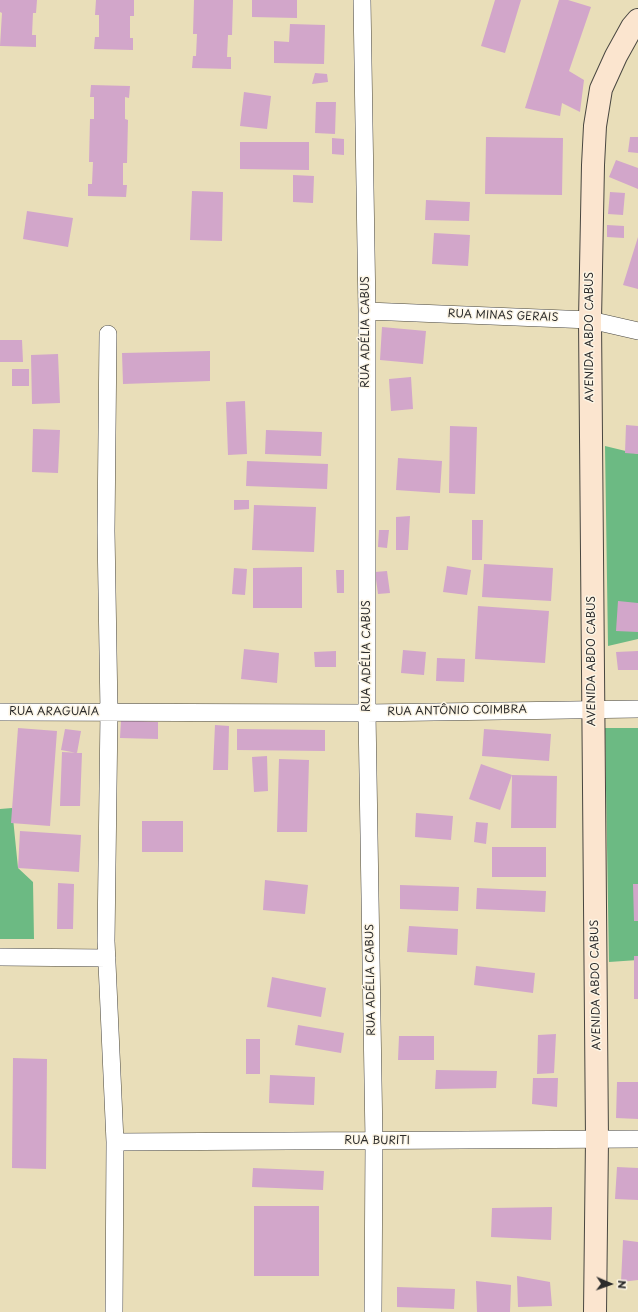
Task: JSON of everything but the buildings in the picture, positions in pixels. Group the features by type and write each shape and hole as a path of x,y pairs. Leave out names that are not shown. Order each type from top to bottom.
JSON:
{"main road":[{"name":"AVENIDA ABDO CABUS","path":"595,1312 597,1139 590,320 593,165 596,118 601,89 616,56 632,27 638,20"}],"street":[{"name":"RUA ADÉLIA CABUS","path":"362,0 367,311 366,713 374,1141 373,1312"},
{"name":"RUA MINAS GERAIS","path":"367,311 590,320 638,331"},
{"path":"108,334 106,531 109,712 107,958 115,1142 114,1312"},
{"name":"RUA ANTÔNIO COIMBRA","path":"109,712 366,713 638,709"},
{"name":"RUA ARAGUAIA","path":"0,712 109,712"},
{"path":"0,957 107,958"},
{"name":"RUA BURITI","path":"115,1142 638,1139"}],"green space":[{"path":"605,446 638,454 638,639 608,646"},
{"path":"605,728 638,728 638,960 609,962"},
{"path":"12,808 18,868 33,882 34,939 0,939 0,809"}]}
